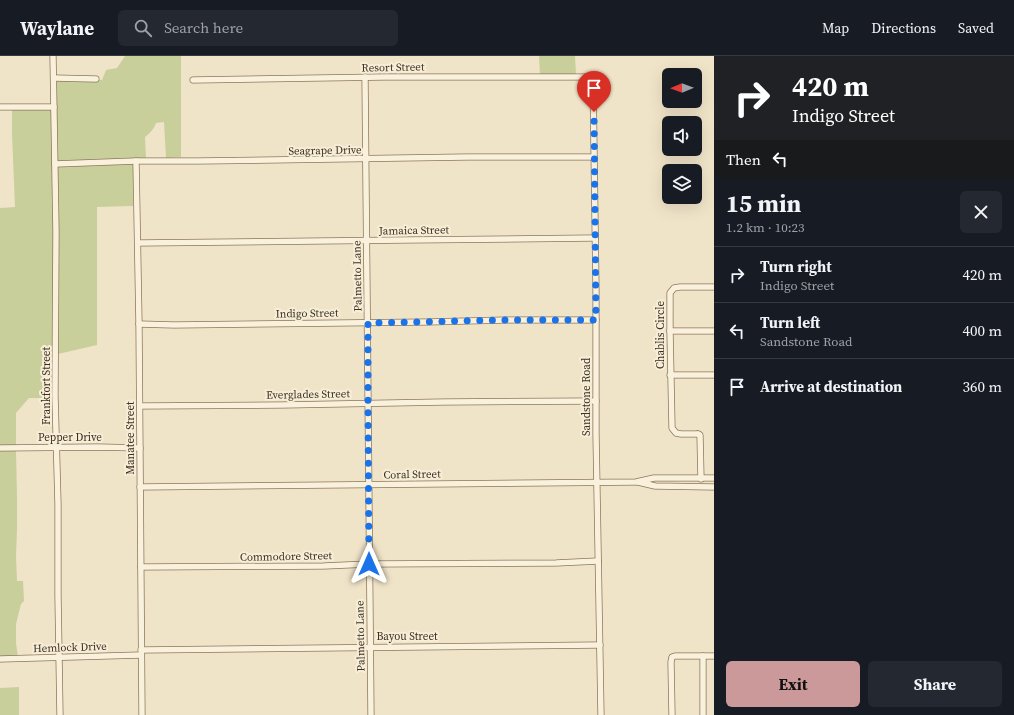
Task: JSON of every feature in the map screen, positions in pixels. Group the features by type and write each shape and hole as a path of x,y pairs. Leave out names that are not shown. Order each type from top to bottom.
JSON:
{"street":[{"name":"Frankfort Street","path":"53,56 56,307 55,396 57,447 60,715"},
{"name":"Resort Street","path":"193,80 365,77 586,77 593,79"},
{"name":"Palmetto Lane","path":"365,77 371,715"},
{"path":"54,78 96,79"},
{"name":"Sandstone Road","path":"593,79 601,715"},
{"path":"0,107 54,107"},
{"name":"Seagrape Drive","path":"55,164 136,161 594,157"},
{"name":"Manatee Street","path":"136,161 140,406 142,715"},
{"name":"Jamaica Street","path":"138,243 596,238"},
{"name":"Chablis Circle","path":"699,478 698,434 681,434 672,430 670,293 672,290 680,287 714,287"},
{"name":"Indigo Street","path":"139,324 174,325 596,320"},
{"path":"670,331 714,331"},
{"name":"Chablis Circle","path":"670,375 714,375"},
{"name":"Everglades Street","path":"140,406 596,401"},
{"name":"Pepper Drive","path":"0,448 140,448"},
{"name":"Coral Street","path":"636,482 654,478 714,478"},
{"name":"Coral Street","path":"140,487 598,482 636,482 656,486 714,487"},
{"name":"Commodore Street","path":"141,567 556,563 598,561"},
{"name":"Bayou Street","path":"141,652 370,646 600,645"},
{"name":"Hemlock Drive","path":"0,660 59,658 141,652"},
{"path":"703,715 704,656"},
{"path":"672,715 672,657 714,656"}],"green space":[{"path":"125,56 181,56 181,157 166,158 164,122 156,123 152,131 145,137 146,159 57,162 56,81 102,80 106,70 117,68"},
{"path":"539,56 575,56 576,74 540,75"},
{"path":"12,109 52,109 54,354 49,355 45,369 46,398 29,398 16,413 16,446 0,446 0,208 15,207"},
{"path":"133,163 133,206 97,207 97,345 58,354 57,165"},
{"path":"0,450 16,450 17,581 23,581 24,601 21,604 16,624 18,657 0,658"},
{"path":"19,687 19,715 0,715 0,688"}],"route":[{"path":"369,564 368,323 596,320 594,112"}]}
